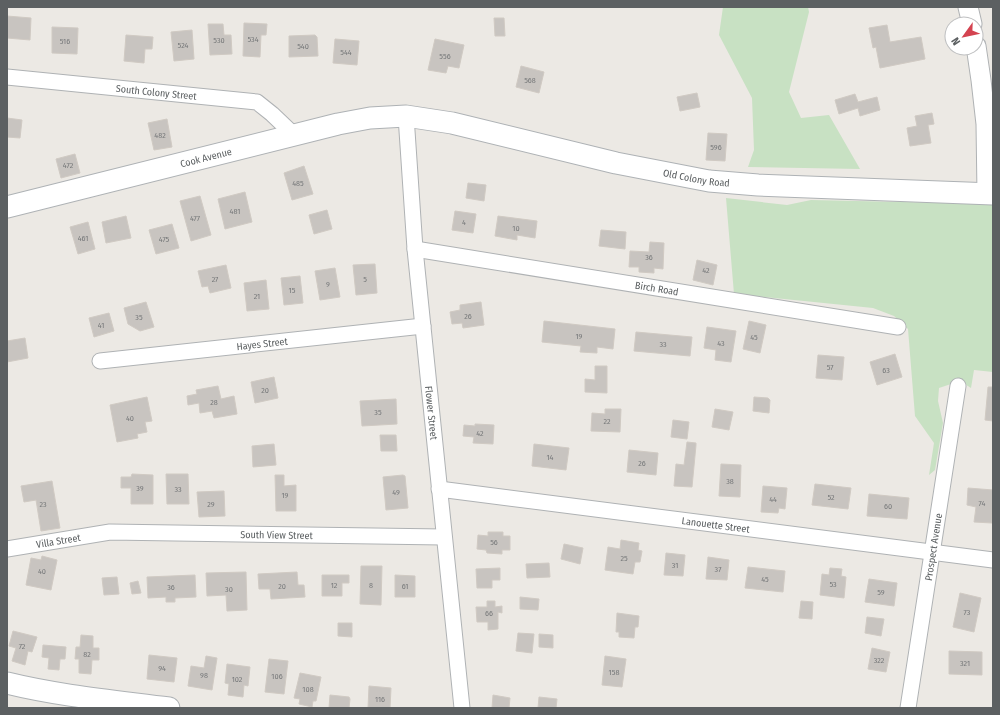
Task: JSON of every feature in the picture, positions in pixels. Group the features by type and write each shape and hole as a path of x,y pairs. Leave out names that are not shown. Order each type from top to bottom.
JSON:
{"main road":[{"name":"Old Colony Road","path":"406,116 459,125 616,163 709,181 758,185 990,194"},
{"name":"Cook Avenue","path":"7,207 338,124 370,118 406,116"},
{"path":"7,683 61,694 169,708"}],"street":[{"path":"978,56 982,80 986,124 990,194"},
{"name":"South Colony Street","path":"7,76 257,102 294,135"},
{"name":"Flower Street","path":"406,116 423,326 443,537 462,708"},
{"name":"Birch Road","path":"416,248 898,327"},
{"name":"Hayes Street","path":"100,361 423,326"},
{"name":"Prospect Avenue","path":"908,708 958,386"},
{"name":"Lanouette Street","path":"439,489 993,560"},
{"name":"South View Street","path":"110,532 443,537"},
{"name":"Villa Street","path":"7,549 110,532"}],"green space":[{"path":"723,7 808,7 809,12 789,92 801,118 829,115 860,169 748,167 754,150 752,98 719,35"},
{"path":"726,198 787,205 811,200 993,204 993,372 974,370 971,388 960,381 939,388 938,401 943,423 935,470 929,475 934,443 915,416 908,329 894,316 873,308 734,294"}],"building":[{"path":"7,16 31,18 30,40 7,38"},
{"path":"494,18 504,18 505,36 495,36"},
{"path":"244,23 267,24 266,35 261,35 260,57 243,56"},
{"path":"208,24 223,24 224,35 231,35 232,54 210,55"},
{"path":"887,25 890,42 921,37 925,59 880,68 876,47 873,48 869,28"},
{"path":"52,27 78,28 77,54 52,53"},
{"path":"192,30 194,59 174,61 171,32"},
{"path":"126,35 153,37 152,49 145,49 144,63 124,61"},
{"path":"315,35 317,37 318,56 289,57 289,36"},
{"path":"335,39 359,41 357,65 333,63"},
{"path":"435,39 464,45 459,68 448,66 446,73 428,70"},
{"path":"521,66 544,72 539,93 516,87"},
{"path":"697,93 700,107 680,111 677,97"},
{"path":"855,94 858,102 877,97 880,110 860,116 858,108 839,114 835,100"},
{"path":"932,113 934,124 928,125 931,143 910,146 907,128 917,126 915,116"},
{"path":"7,118 22,120 20,138 7,137"},
{"path":"167,119 172,147 154,150 148,123"},
{"path":"708,133 727,134 725,161 706,160"},
{"path":"75,154 80,173 61,178 56,159"},
{"path":"304,166 313,194 292,200 284,173"},
{"path":"468,183 486,185 484,201 466,198"},
{"path":"245,192 252,222 225,229 218,199"},
{"path":"200,196 211,235 191,241 180,201"},
{"path":"327,210 332,229 314,234 309,215"},
{"path":"455,211 476,214 473,233 452,230"},
{"path":"126,216 131,238 106,243 102,222"},
{"path":"498,216 537,221 535,238 517,235 517,240 495,236"},
{"path":"88,222 95,249 78,254 70,227"},
{"path":"172,224 179,248 156,254 149,230"},
{"path":"601,230 626,232 625,249 599,246"},
{"path":"650,242 664,243 663,269 654,268 654,273 639,272 639,267 629,267 630,251 649,252"},
{"path":"697,260 717,265 713,285 693,280"},
{"path":"375,264 377,293 356,295 353,265"},
{"path":"226,265 231,288 210,293 208,286 202,287 198,271"},
{"path":"335,268 340,297 320,300 315,271"},
{"path":"300,276 303,303 284,305 281,278"},
{"path":"266,280 269,309 247,311 244,283"},
{"path":"146,302 154,327 140,331 128,324 124,308"},
{"path":"481,302 484,325 463,328 462,323 452,324 450,312 460,310 460,305"},
{"path":"109,313 114,331 94,337 89,318"},
{"path":"544,321 615,329 613,349 597,347 597,353 580,352 581,346 542,342"},
{"path":"749,321 766,325 760,353 743,349"},
{"path":"707,327 736,331 731,362 715,360 716,350 704,348"},
{"path":"636,332 692,337 690,356 634,351"},
{"path":"25,338 28,358 7,362 7,341"},
{"path":"895,354 902,377 877,385 870,362"},
{"path":"818,355 844,357 842,380 816,378"},
{"path":"595,366 607,366 607,393 585,392 585,379 595,380"},
{"path":"274,377 278,398 255,403 251,382"},
{"path":"218,386 221,399 234,396 237,414 214,418 212,411 200,413 199,403 188,405 187,396 197,394 196,390"},
{"path":"988,387 993,387 993,421 985,420"},
{"path":"147,397 152,421 145,422 147,432 137,434 138,438 117,442 110,405"},
{"path":"754,397 768,398 770,400 769,413 753,411"},
{"path":"396,399 397,424 362,426 360,401"},
{"path":"605,409 621,409 620,432 591,431 592,413 605,414"},
{"path":"715,409 733,412 729,430 712,427"},
{"path":"673,420 689,422 687,439 671,437"},
{"path":"475,424 494,425 493,444 473,443 474,437 463,436 464,425 475,426"},
{"path":"380,435 396,435 397,451 381,451"},
{"path":"687,442 696,443 692,487 674,486 676,464 684,465"},
{"path":"274,444 276,465 253,467 252,446"},
{"path":"534,444 569,448 566,470 532,466"},
{"path":"629,450 658,453 656,475 627,472"},
{"path":"721,464 741,465 740,497 719,496"},
{"path":"132,474 153,475 153,504 131,504 131,488 121,488 121,477 131,477"},
{"path":"166,474 188,474 189,504 167,504"},
{"path":"275,475 284,475 284,486 296,485 296,511 276,511"},
{"path":"405,476 408,508 386,510 383,477"},
{"path":"52,481 60,528 41,531 36,500 24,502 21,486"},
{"path":"815,484 851,488 848,509 812,505"},
{"path":"763,486 787,488 785,509 779,508 778,513 761,512"},
{"path":"968,488 993,490 992,523 974,522 976,507 967,505"},
{"path":"224,491 225,516 199,517 197,492"},
{"path":"869,494 909,498 907,519 867,516"},
{"path":"488,532 503,532 503,536 510,536 510,550 502,550 502,554 487,553 486,550 477,549 478,535 488,536"},
{"path":"621,540 639,543 638,550 642,551 640,562 635,562 633,574 605,570 608,547 620,549"},
{"path":"564,544 583,548 580,564 561,559"},
{"path":"666,553 685,555 683,576 664,575"},
{"path":"42,556 57,560 51,590 26,585 31,558 41,560"},
{"path":"708,557 729,560 727,580 706,579"},
{"path":"549,563 550,577 527,578 526,564"},
{"path":"361,566 382,566 381,605 360,604"},
{"path":"748,567 785,571 783,592 745,588"},
{"path":"500,568 500,580 492,580 492,588 477,588 476,569"},
{"path":"830,568 842,569 841,576 846,577 844,598 820,595 822,574 829,575"},
{"path":"246,572 247,610 227,611 226,595 207,596 206,573"},
{"path":"297,572 298,585 304,585 305,597 271,599 270,589 259,589 258,574"},
{"path":"195,575 196,597 175,598 175,602 166,602 166,597 148,598 147,577"},
{"path":"322,575 349,575 349,583 342,583 342,596 322,596"},
{"path":"395,575 415,576 415,597 395,597"},
{"path":"117,577 119,594 104,595 102,578"},
{"path":"869,579 897,583 894,606 865,602"},
{"path":"138,581 141,593 132,594 130,583"},
{"path":"960,593 981,598 974,632 953,627"},
{"path":"520,597 539,599 538,610 520,609"},
{"path":"487,601 495,601 495,607 502,606 502,613 498,612 498,629 488,630 488,622 477,622 476,607 487,607"},
{"path":"801,601 813,602 812,619 799,618"},
{"path":"617,613 639,616 638,627 635,627 634,638 619,637 619,632 616,632"},
{"path":"867,617 884,619 881,636 865,633"},
{"path":"338,623 352,623 352,637 338,636"},
{"path":"13,631 37,637 32,652 28,651 25,665 12,661 16,648 9,646"},
{"path":"518,633 534,634 532,653 516,651"},
{"path":"539,634 553,635 553,648 539,647"},
{"path":"81,635 93,636 93,648 99,648 99,660 92,660 91,674 79,673 79,659 75,659 76,647 80,647"},
{"path":"43,645 66,647 65,659 60,659 59,670 48,669 49,658 42,657"},
{"path":"872,648 890,652 886,672 868,669"},
{"path":"949,651 982,652 982,675 949,674"},
{"path":"149,655 177,658 174,682 147,679"},
{"path":"206,656 217,658 212,690 188,686 191,666 204,668"},
{"path":"605,656 626,659 622,687 602,685"},
{"path":"269,659 288,661 284,694 265,692"},
{"path":"227,664 250,667 248,686 244,685 243,697 228,695 229,684 225,683"},
{"path":"300,673 321,677 316,701 313,701 312,707 299,704 300,699 294,698"},
{"path":"369,686 391,688 390,708 368,708"},
{"path":"330,695 349,697 349,708 329,708"},
{"path":"493,695 510,698 509,708 492,708"},
{"path":"539,697 557,699 556,708 538,708"}]}
